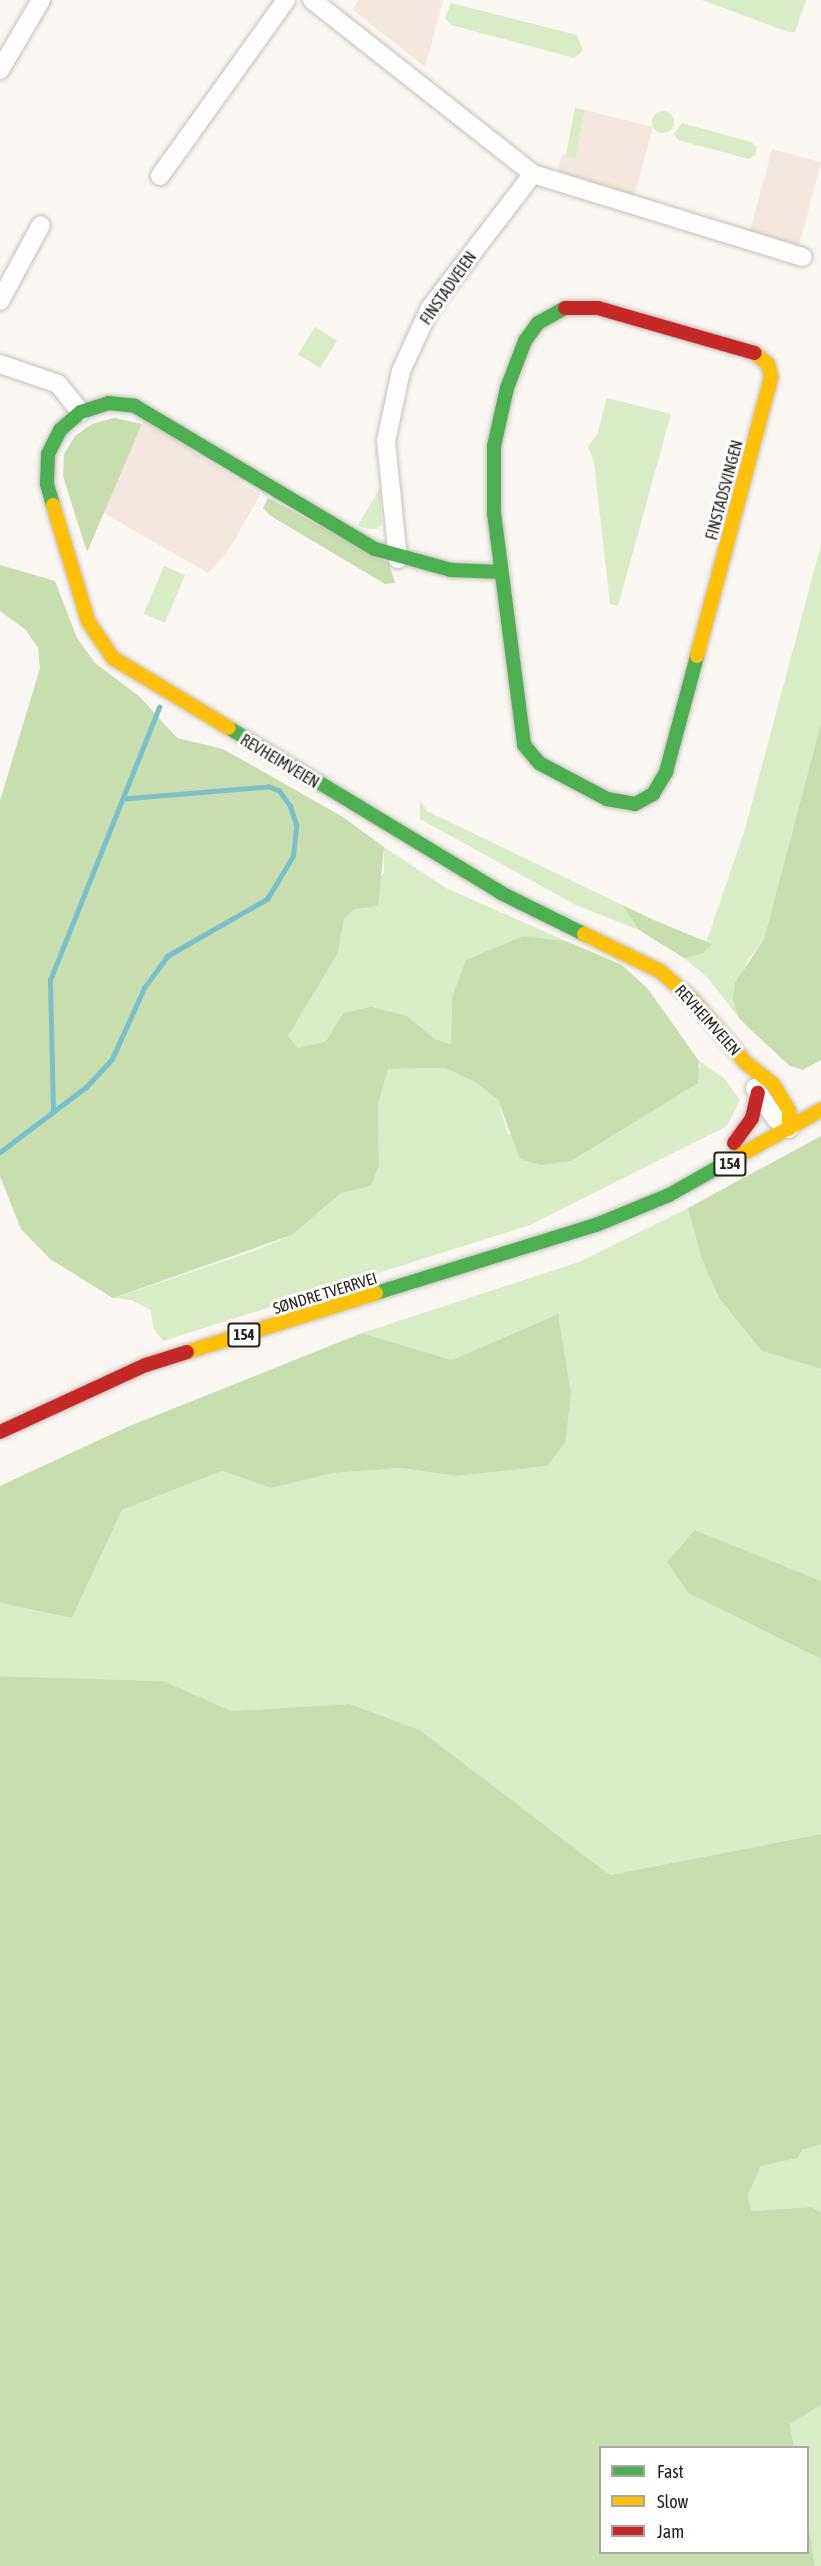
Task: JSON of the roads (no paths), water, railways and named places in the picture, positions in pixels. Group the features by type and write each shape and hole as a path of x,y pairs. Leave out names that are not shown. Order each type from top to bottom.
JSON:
{"street":[{"path":"0,70 41,0"},
{"path":"160,176 285,0"},
{"path":"312,0 533,174 802,257"},
{"name":"FINSTADVEIEN","path":"398,559 386,441 401,371 430,308 533,174"},
{"path":"0,302 41,225"},
{"name":"FINSTADSVINGEN","path":"565,308 598,308 755,353 768,364 771,377 666,772 658,788 641,802 616,802 583,788 539,763 524,745 501,572 492,472 494,446 518,354 538,323 565,308"},
{"path":"0,364 58,384 81,412 121,403 166,423 359,540 398,559 451,570 501,572"},
{"name":"REVHEIMVEIEN","path":"81,412 53,441 47,484 88,621 113,658 501,893 648,963 692,999 746,1064 773,1084 784,1120"},
{"name":"REVHEIMVEIEN","path":"746,1064 758,1094 784,1120"},
{"name":"154","path":"734,1143 752,1118 758,1094"},
{"name":"SØNDRE TVERRVEI","path":"0,1432 147,1365 495,1258 669,1196 784,1120 805,1101"},
{"name":"SØNDRE TVERRVEI","path":"495,1258 784,1120 821,1110"}],"waterway":[{"path":"53,1112 50,980 159,707"},
{"path":"0,1152 86,1087 112,1059 144,988 167,956 267,899 293,856 296,825 290,806 279,791 269,787 124,799"}]}
